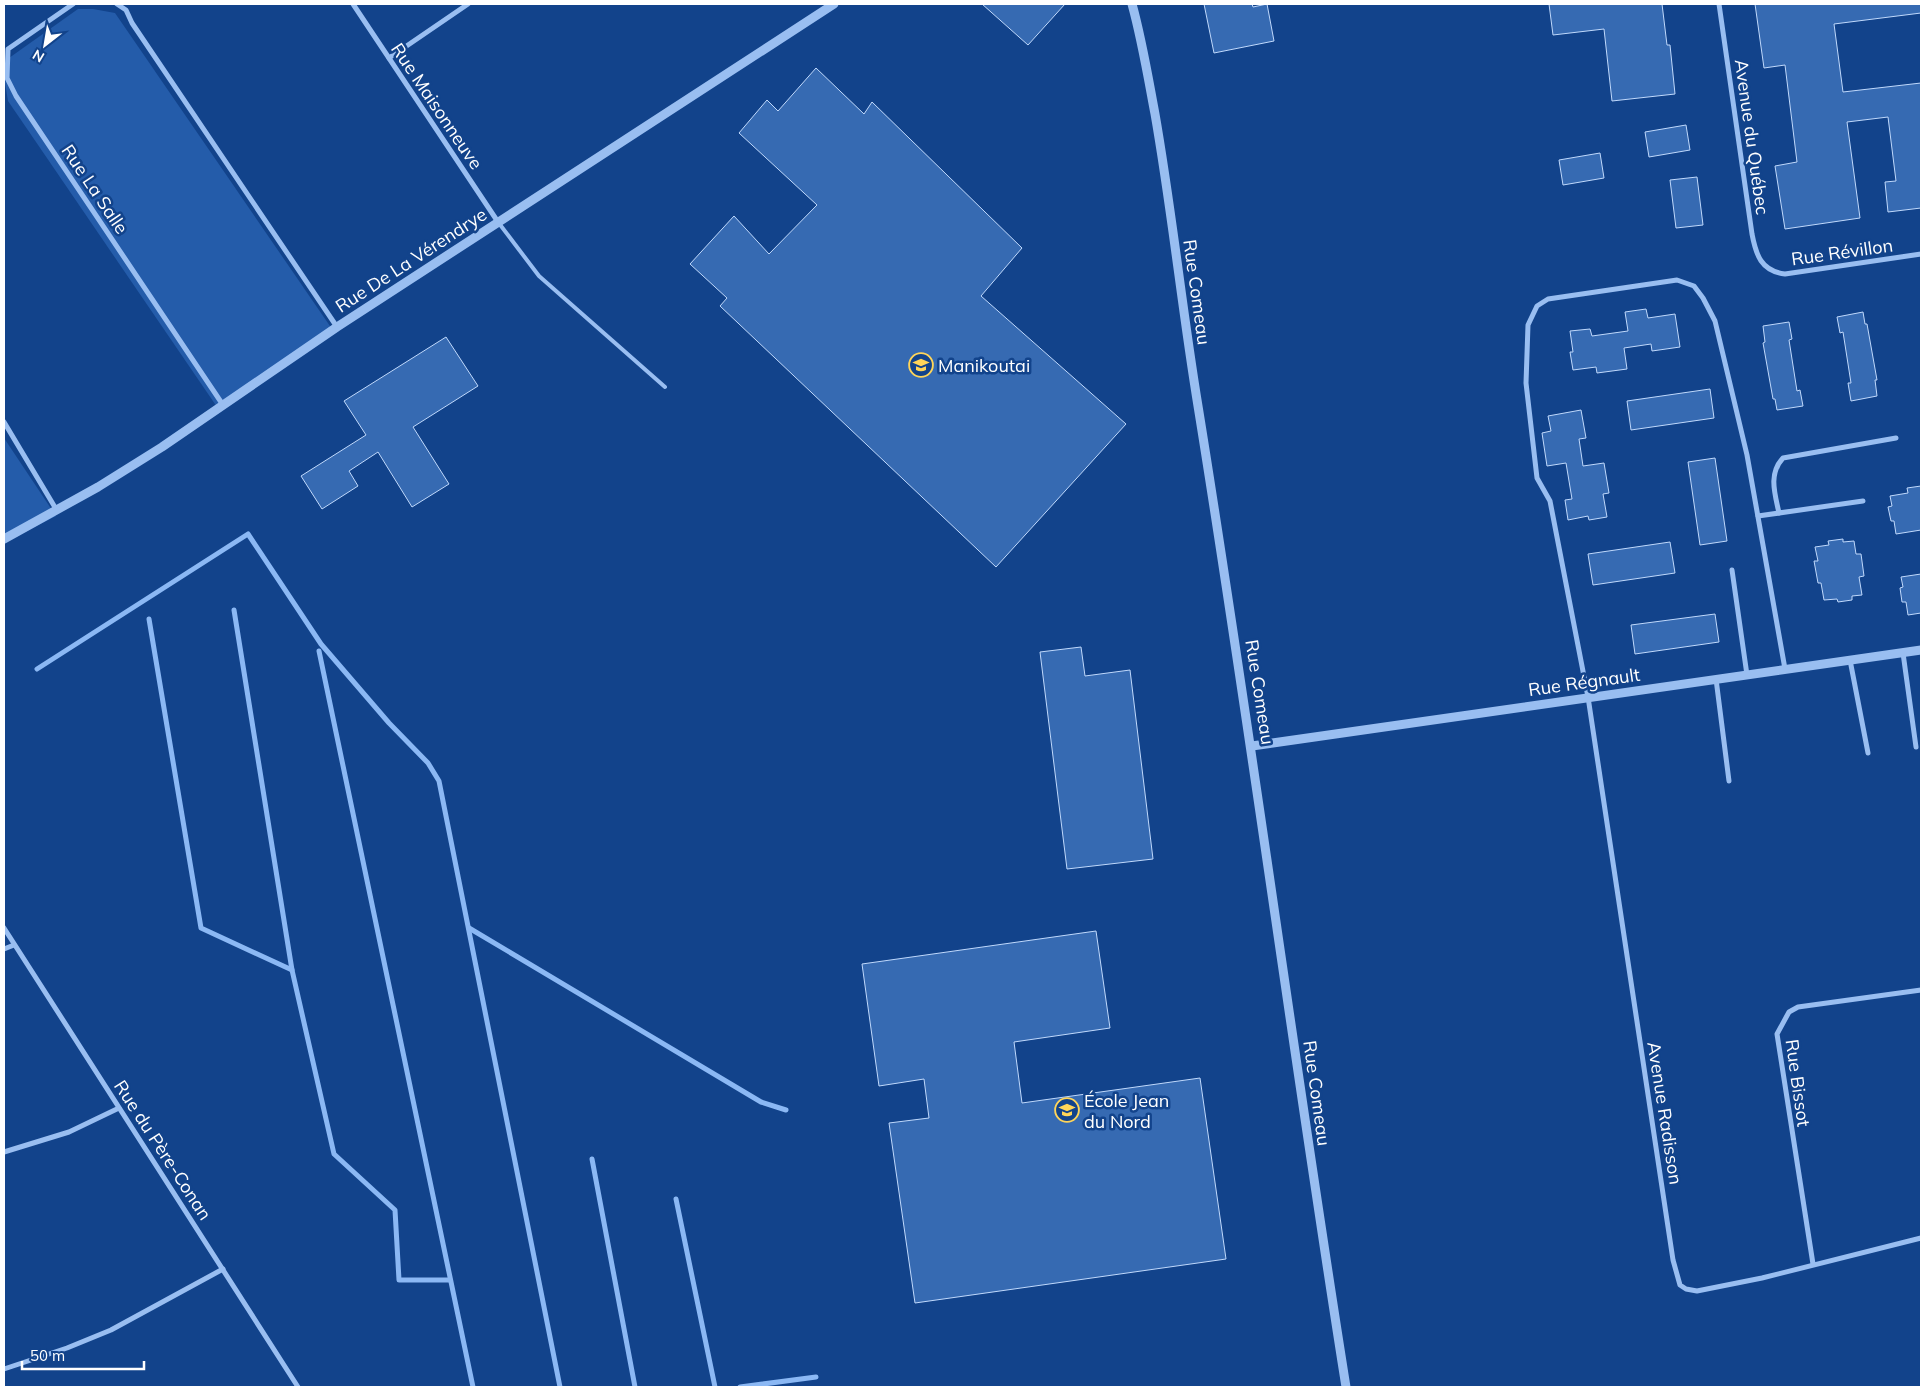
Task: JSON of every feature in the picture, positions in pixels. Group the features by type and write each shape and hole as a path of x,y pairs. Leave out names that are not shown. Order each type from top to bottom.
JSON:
{"street":[{"name":"Rue La Salle","path":"73,4 8,49 7,78 21,104 223,405"},
{"path":"117,4 126,10 132,23 337,327"},
{"name":"Rue Maisonneuve","path":"353,4 498,222"},
{"path":"389,58 468,4"},
{"name":"Rue De La Vérendrye","path":"4,539 162,447 337,327 834,4"},
{"name":"Rue Comeau","path":"1132,4 1143,44 1163,161 1184,319 1252,746 1305,1130 1346,1387"},
{"name":"Avenue du Québec","path":"1719,4 1752,234 1756,255 1769,269"},
{"name":"Rue Révillon","path":"1769,269 1785,274 1921,254"},
{"path":"1588,697 1550,501 1537,478 1526,383 1528,325 1537,306 1548,300 1677,280 1694,286 1703,298 1715,322 1747,456 1785,670"},
{"path":"4,422 56,510"},
{"path":"1779,513 1773,480 1777,464 1783,458 1896,438"},
{"path":"1758,516 1863,501"},
{"path":"1732,570 1748,675"},
{"name":"Rue Régnault","path":"1252,746 1921,650"},
{"path":"1903,653 1916,747"},
{"path":"1850,660 1868,753"},
{"path":"1716,679 1729,781"},
{"name":"Avenue Radisson","path":"1588,697 1672,1252 1680,1285 1686,1289 1697,1291 1762,1278 1921,1238"},
{"name":"Rue du Père-Conan","path":"4,928 298,1387"},
{"path":"4,949 14,945"},
{"name":"Rue Bissot","path":"1812,1264 1783,1082 1777,1034 1779,1028 1788,1012 1798,1007 1921,990"},
{"path":"4,1152 69,1132 119,1108"},
{"path":"4,1369 67,1348 111,1330 223,1269"}],"lane":[{"path":"498,222 539,276 665,387"}],"shaded area":[{"path":"78,9 93,9 115,13 332,329 217,407 8,101 4,77 9,58"},
{"path":"4,438 56,516 4,543"}],"building":[{"path":"982,4 1065,4 1028,45"},
{"path":"1204,4 1252,4 1253,7 1267,4 1274,41 1214,53"},
{"path":"1549,4 1662,4 1667,45 1670,45 1675,94 1612,101 1604,29 1553,35"},
{"path":"1755,4 1921,4 1921,13 1834,24 1843,92 1921,83 1921,208 1888,212 1885,182 1896,181 1888,117 1847,122 1860,218 1785,229 1775,166 1797,162 1785,65 1764,68"},
{"name":"Manikoutai","path":"816,68 864,114 872,102 1022,248 981,296 1126,424 996,567 720,306 727,298 690,264 734,216 769,254 817,205 739,133 767,100 778,111"},
{"path":"1686,125 1690,150 1649,157 1645,132"},
{"path":"1600,153 1604,178 1563,185 1559,160"},
{"path":"1697,177 1703,225 1676,228 1670,180"},
{"path":"1646,309 1648,318 1675,314 1680,347 1652,351 1651,344 1624,348 1627,369 1597,373 1596,367 1573,370 1570,352 1573,352 1570,331 1590,329 1592,336 1628,331 1625,312"},
{"path":"1863,312 1877,380 1875,380 1877,396 1851,401 1848,383 1851,383 1843,332 1840,333 1837,317"},
{"path":"1789,322 1792,339 1789,340 1797,391 1800,390 1803,406 1777,410 1775,399 1773,399 1763,343 1765,342 1763,326"},
{"path":"446,337 478,386 413,427 449,484 412,507 378,452 349,471 358,486 322,509 301,476 366,435 344,401"},
{"path":"1710,389 1714,418 1631,430 1627,401"},
{"path":"1581,410 1586,438 1579,439 1583,466 1604,463 1609,493 1603,494 1607,517 1589,520 1588,516 1568,520 1565,500 1572,499 1566,463 1547,466 1542,433 1551,431 1548,416"},
{"path":"1715,458 1727,541 1700,545 1688,462"},
{"path":"1921,486 1921,530 1896,534 1894,521 1891,521 1888,507 1892,506 1890,496 1908,493 1907,488"},
{"path":"1843,539 1843,542 1854,541 1856,554 1861,554 1864,576 1859,577 1862,595 1852,596 1852,600 1838,602 1837,599 1824,600 1821,583 1818,583 1814,561 1818,561 1815,547 1829,545 1828,541"},
{"path":"1670,542 1675,573 1593,585 1588,554"},
{"path":"1921,574 1921,613 1908,615 1906,602 1902,602 1900,588 1903,587 1901,577"},
{"path":"1715,614 1719,642 1635,654 1631,625"},
{"path":"1081,647 1085,676 1130,670 1153,859 1067,869 1040,652"},
{"name":"École Jean du Nord","path":"1096,931 1110,1028 1014,1042 1022,1103 1200,1078 1226,1259 915,1303 889,1123 929,1118 924,1079 879,1086 862,964"}],"waterway":[{"path":"37,669 248,534 321,644 389,723 428,763 439,781 560,1387"},
{"path":"234,610 292,970 334,1154 395,1210 399,1280 450,1280"},
{"path":"149,619 201,928 292,970"},
{"path":"319,651 473,1387"},
{"path":"469,928 761,1102 786,1110"},
{"path":"592,1159 635,1387"},
{"path":"676,1199 715,1387"},
{"path":"740,1387 816,1377"}],"place":[{"name":"Manikoutai","path":"921,365"},
{"name":"École Jean du Nord","path":"1067,1110"}]}
